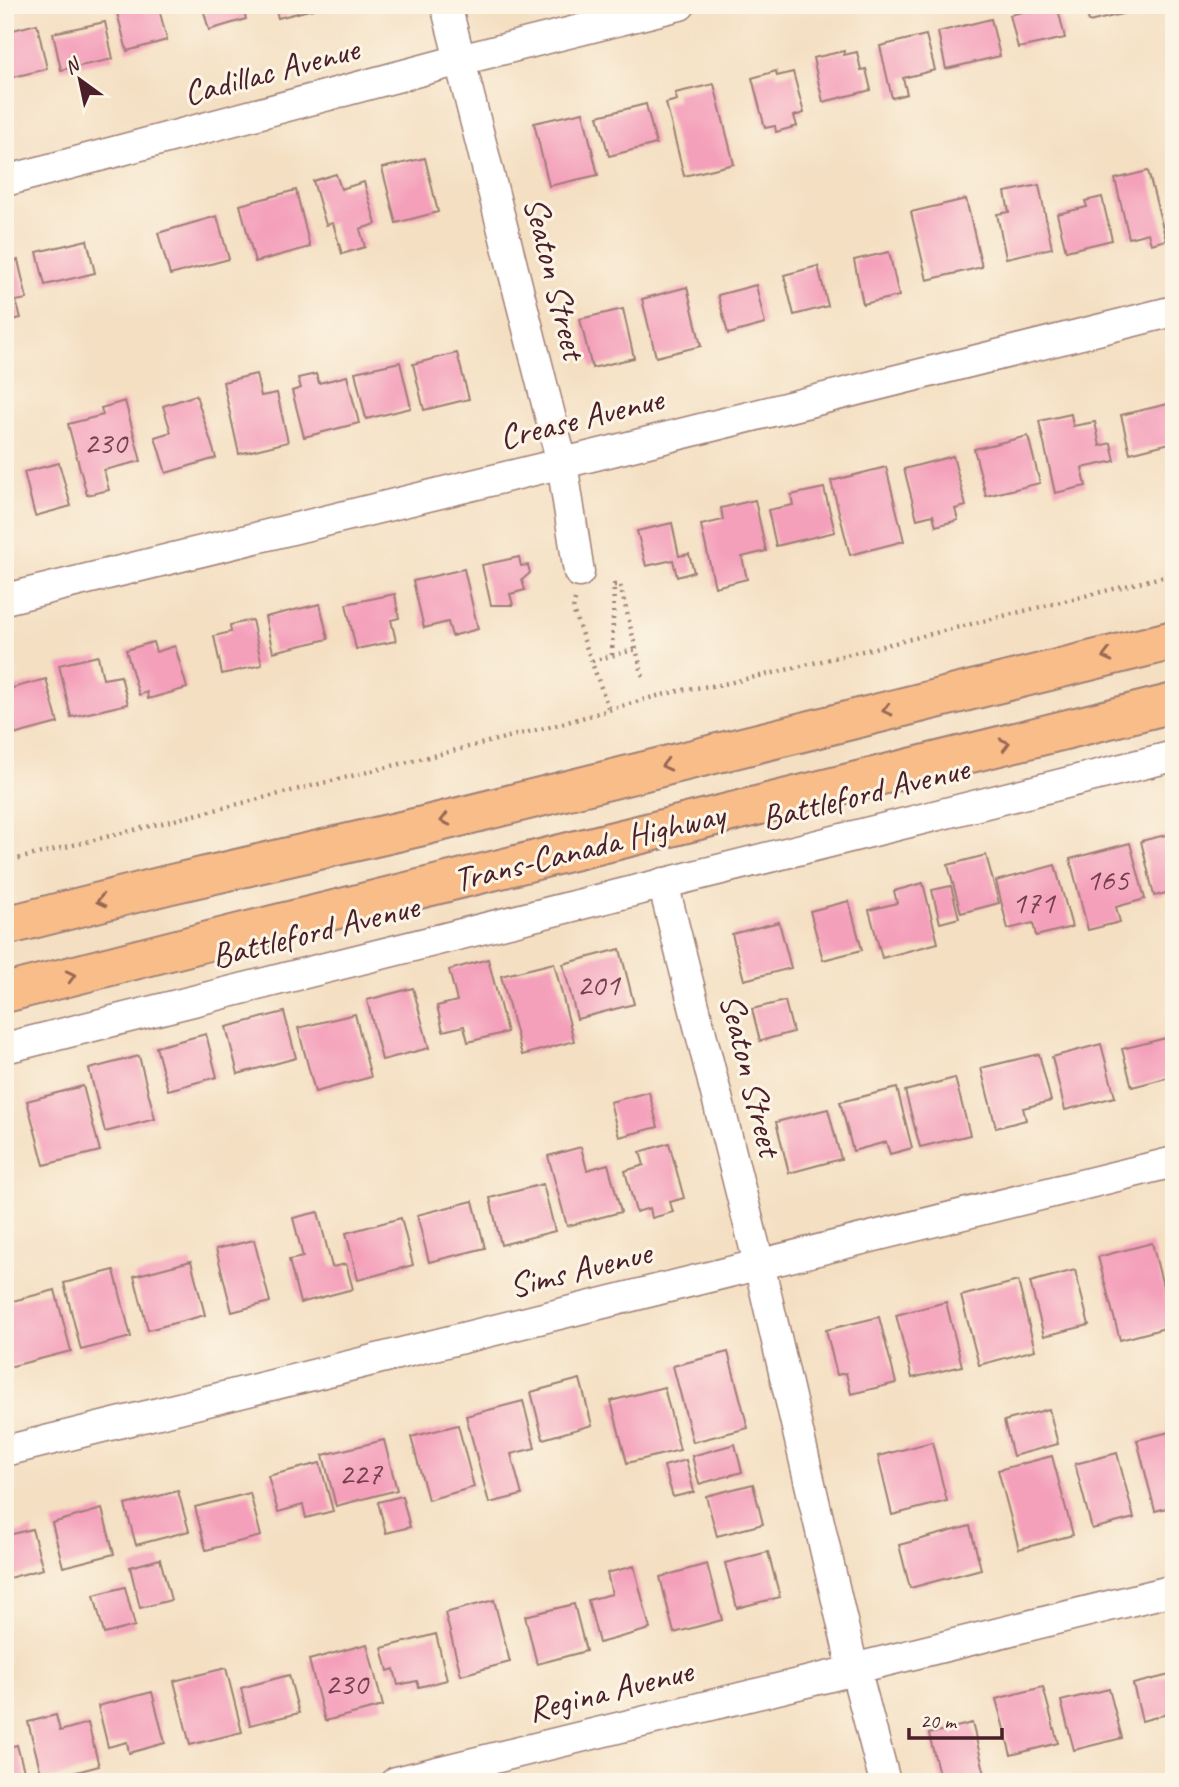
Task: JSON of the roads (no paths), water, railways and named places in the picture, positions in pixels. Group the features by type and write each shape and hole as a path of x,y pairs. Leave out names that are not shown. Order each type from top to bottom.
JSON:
{"highway":[{"name":"Trans-Canada Highway","path":"5,926 167,885 423,826 1174,640"},
{"name":"Trans-Canada Highway","path":"5,993 1174,703"}],"street":[{"name":"Seaton Street","path":"446,5 562,463 579,572"},
{"name":"Cadillac Avenue","path":"5,181 460,60 680,5"},
{"name":"Crease Avenue","path":"5,599 1174,311"},
{"name":"Battleford Avenue","path":"5,1048 1174,756"},
{"name":"Seaton Street","path":"663,883 762,1275 856,1676"},
{"name":"Sims Avenue","path":"5,1451 762,1275 1174,1162"},
{"name":"Regina Avenue","path":"396,1782 856,1676 1174,1590"},
{"path":"856,1676 885,1782"}]}
